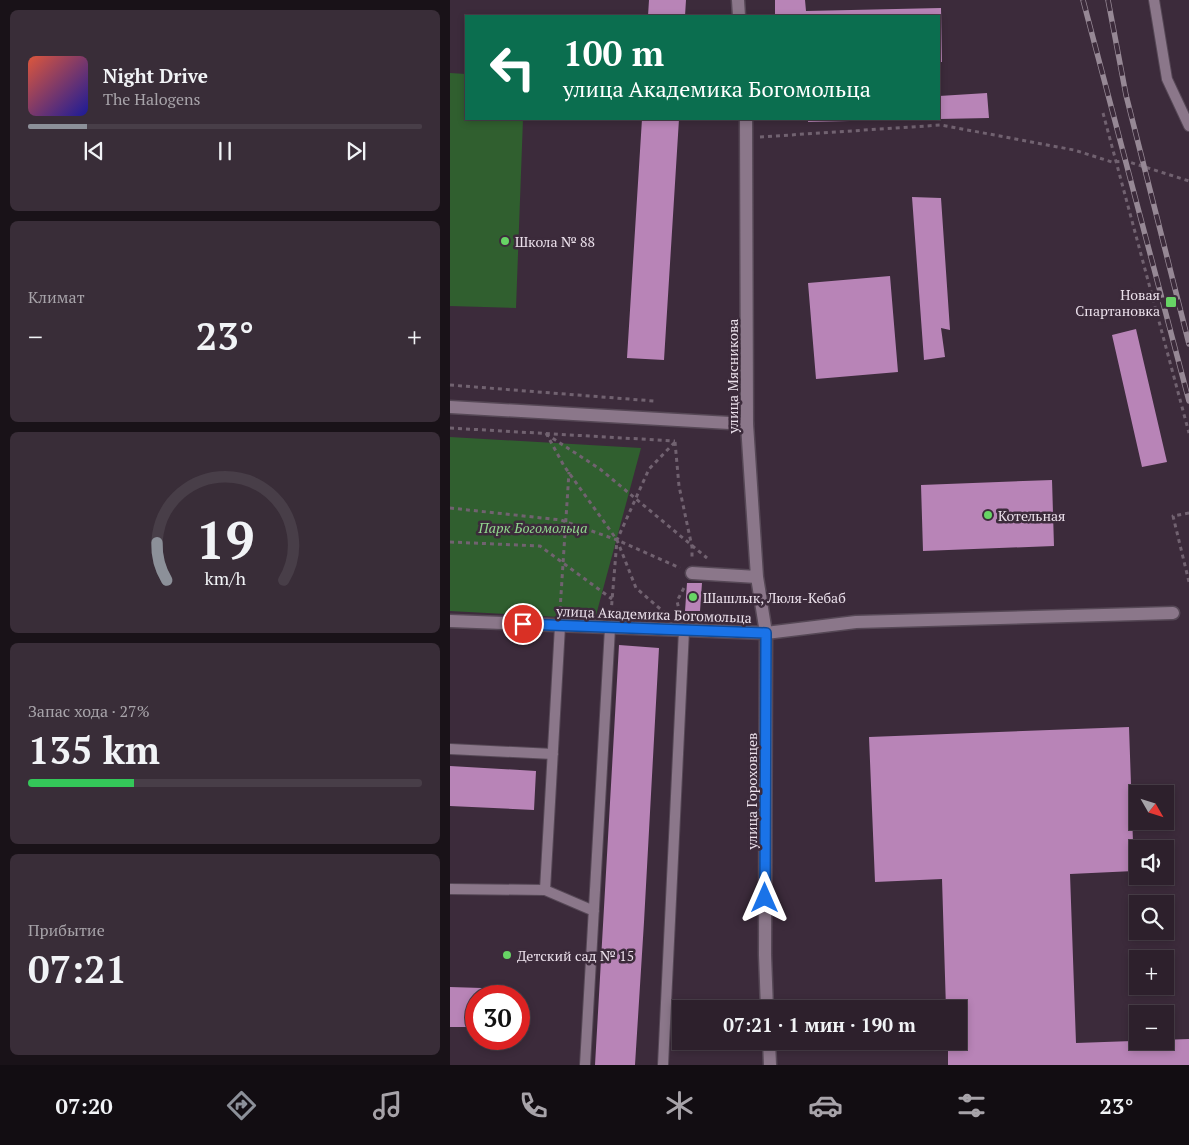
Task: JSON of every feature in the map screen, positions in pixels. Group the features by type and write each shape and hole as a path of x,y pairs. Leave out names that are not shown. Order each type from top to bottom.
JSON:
{"street":[{"path":"738,0 739,15"},
{"name":"улица Мясникова","path":"746,120 747,424 756,577 766,633"},
{"path":"450,407 747,424"},
{"path":"692,573 756,577"},
{"name":"улица Академика Богомольца","path":"450,621 766,633 856,622 1173,613"},
{"name":"улица Гороховцев","path":"766,633 765,955 767,1000"},
{"path":"769,1050 770,1065"}],"lane":[{"path":"1154,0 1167,79 1189,126"},
{"path":"545,890 560,626"},
{"path":"585,1065 610,628"},
{"path":"662,1065 684,630"},
{"path":"450,749 553,754"},
{"path":"450,889 545,890 594,911"}],"path":[{"path":"1103,112 1189,433"},
{"path":"747,138 941,125 1074,150 1116,162 1126,161 1189,181"},
{"path":"450,385 660,402"},
{"path":"450,428 675,441"},
{"path":"546,434 569,472 618,540 636,588 684,630"},
{"path":"546,434 600,469 635,500 729,575"},
{"path":"610,628 618,540 649,469 675,441"},
{"path":"675,441 679,486 692,546 692,573 677,601 684,630"},
{"path":"560,626 569,472"},
{"path":"450,508 566,522 618,540 692,573"},
{"path":"1189,513 1173,516 1189,582"},
{"path":"450,542 540,546 612,600"}],"green space":[{"path":"450,73 465,74 465,120 523,120 516,308 450,306"},
{"name":"Парк Богомольца","path":"450,437 641,448 595,619 450,611"}],"building":[{"path":"649,0 686,0 685,15 648,15"},
{"path":"775,0 805,0 806,11 941,8 942,62 940,62 940,15 775,15"},
{"path":"987,93 989,118 940,119 940,96"},
{"path":"642,120 679,120 664,360 627,358"},
{"path":"808,120 891,120 808,122"},
{"path":"912,197 941,198 950,330 941,328 945,357 924,360"},
{"path":"890,276 898,372 816,379 808,283"},
{"path":"1136,329 1167,462 1142,467 1112,335"},
{"name":"Котельная","path":"1052,480 1054,546 923,551 921,485"},
{"name":"Шашлык, Люля-Кебаб","path":"687,583 702,583 700,611 685,611"},
{"path":"619,645 659,648 644,922 635,1065 595,1065"},
{"path":"1129,727 1131,785 1129,785 1129,830 1133,830 1133,840 1129,840 1129,871 1070,874 1076,1043 1129,1041 1129,1050 1174,1050 1174,1040 1189,1039 1189,1065 948,1065 948,1050 967,1050 967,1000 946,1000 942,879 875,882 869,737"},
{"path":"450,766 536,771 534,810 450,806"},
{"path":"450,987 465,987 465,1027 450,1027"}],"railway":[{"path":"1083,0 1189,401"},
{"path":"1108,0 1126,95 1189,344"}],"place":[{"name":"Школа № 88","path":"505,241"},
{"name":"Новая Спартановка","path":"1171,302"},
{"name":"Котельная","path":"988,515"},
{"name":"Шашлык, Люля-Кебаб","path":"693,597"},
{"name":"Детский сад № 15","path":"507,955"}],"route":[{"path":"523,624 766,633 765,898"}]}
